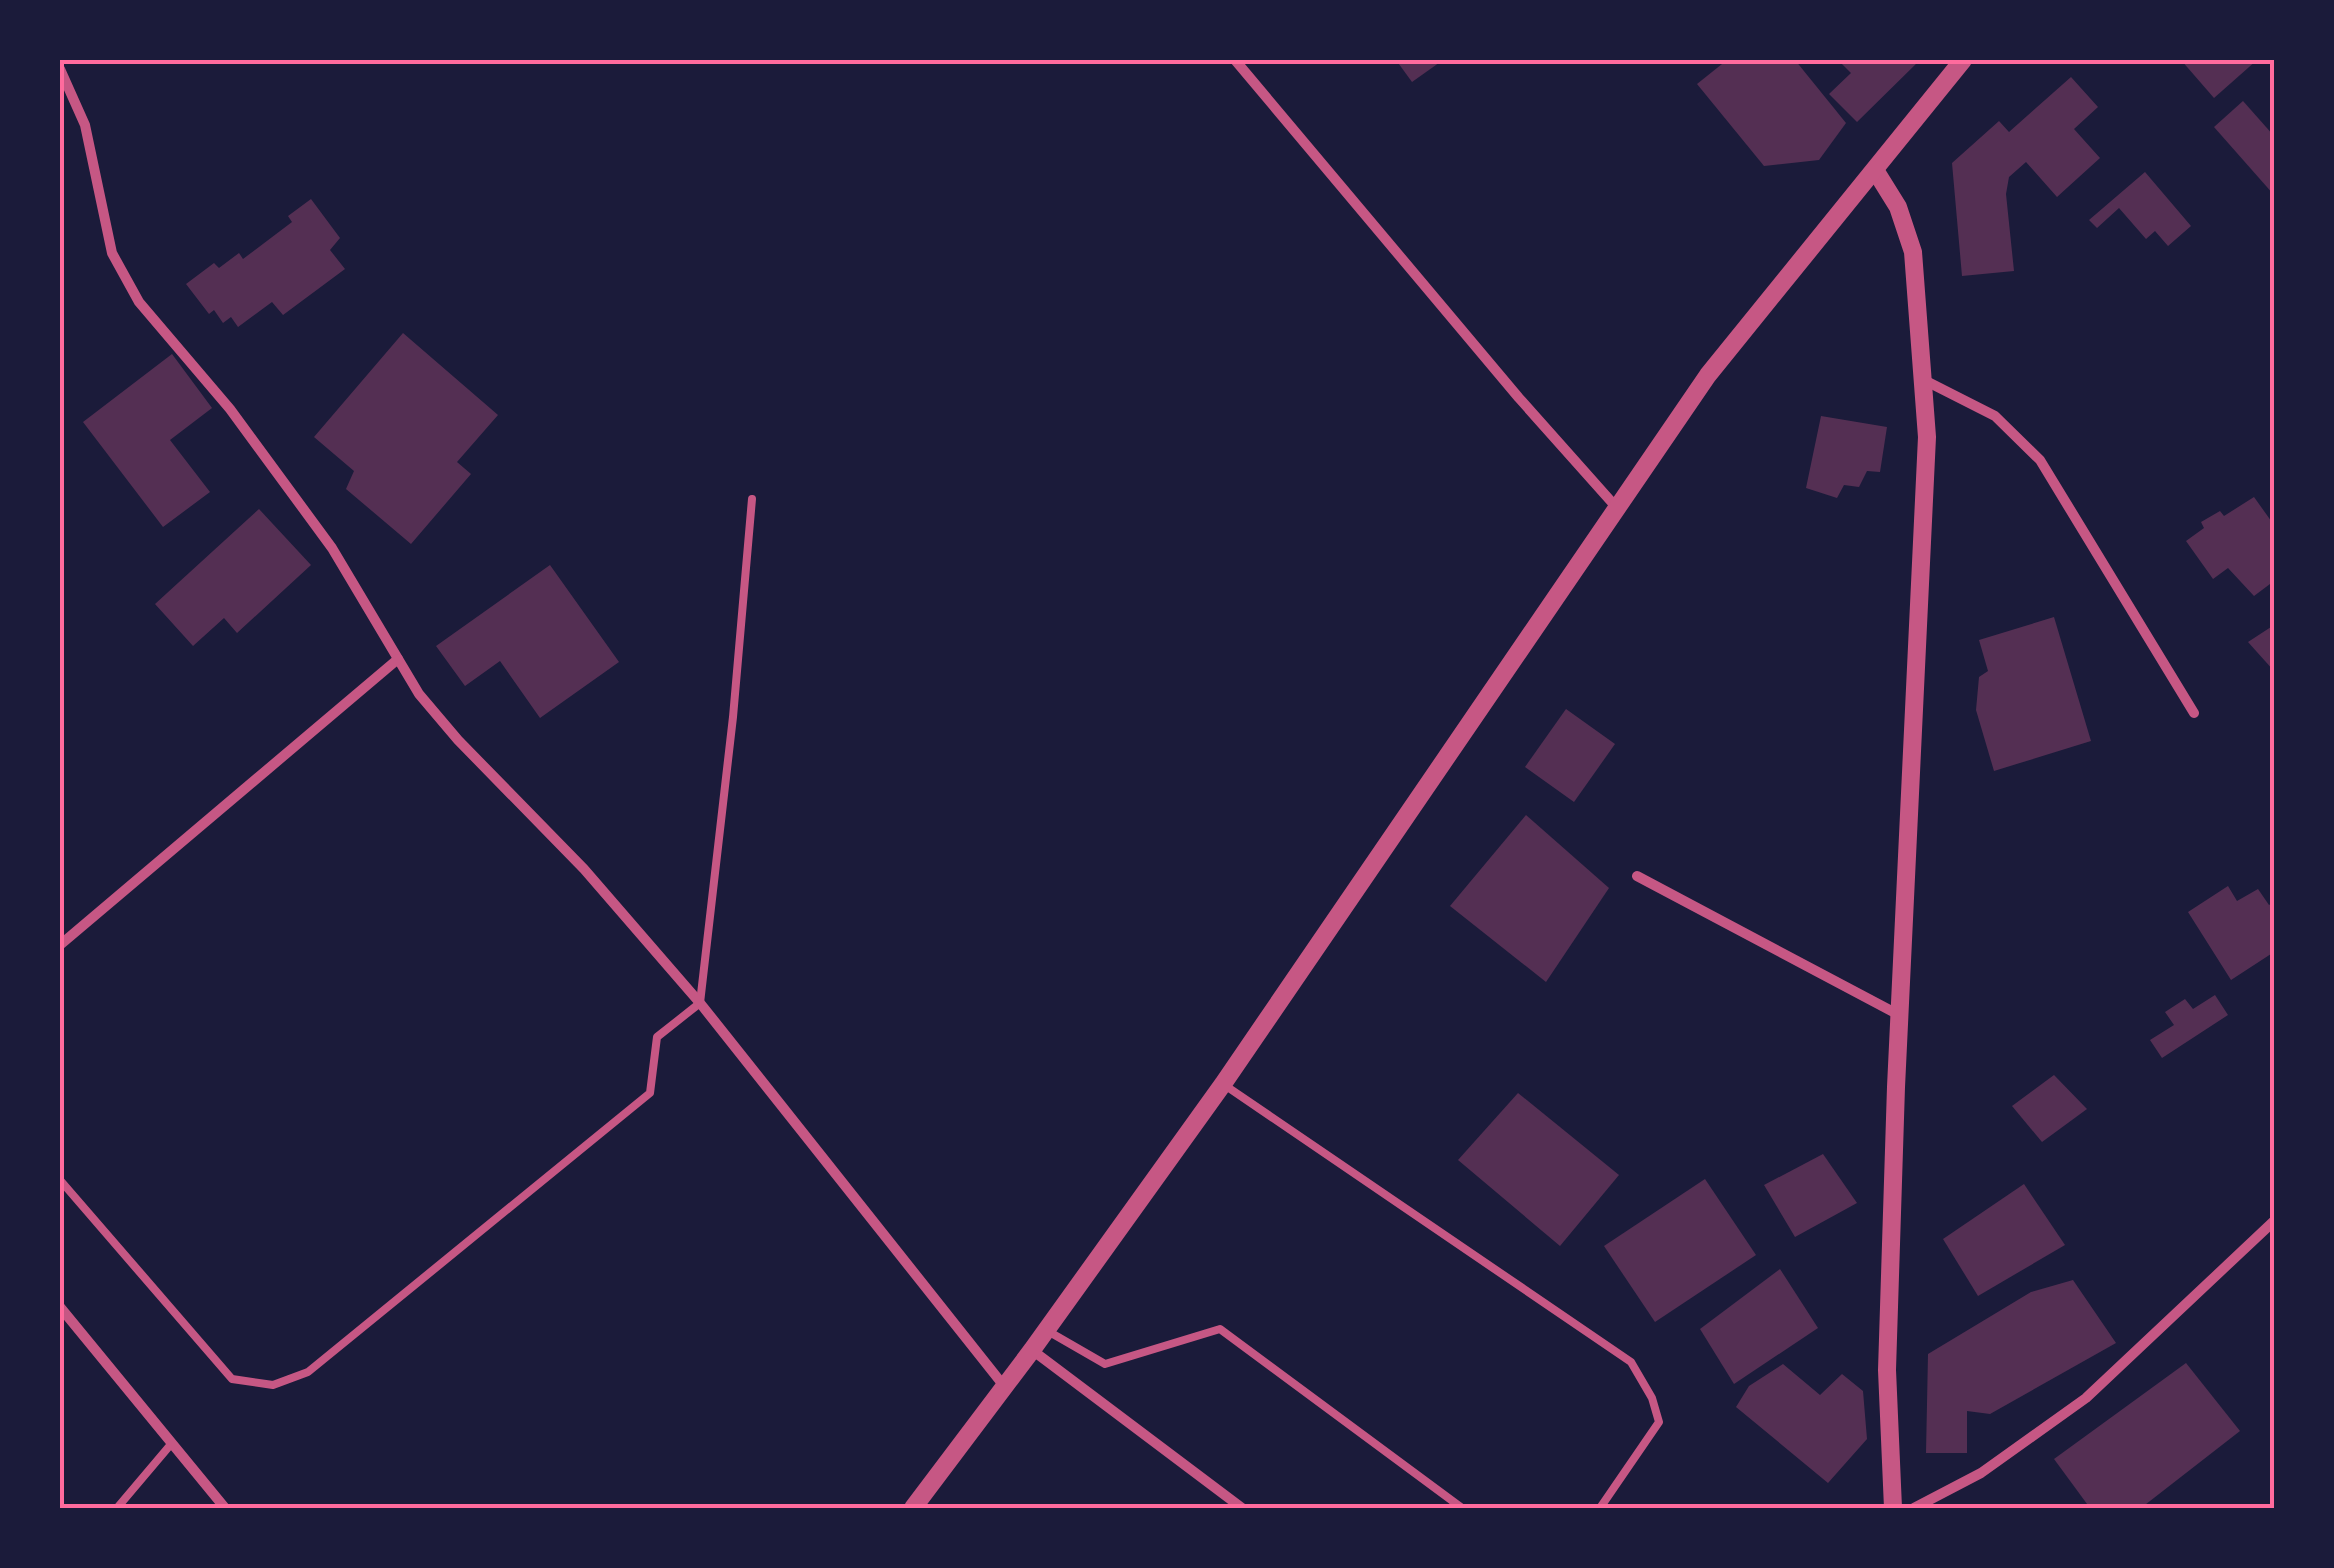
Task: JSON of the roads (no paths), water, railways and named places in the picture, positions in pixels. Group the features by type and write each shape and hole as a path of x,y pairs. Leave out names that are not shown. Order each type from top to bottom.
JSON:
{"street":[{"path":"1235,60 1519,398 1617,508"},
{"path":"913,1508 1223,1084 1708,376 1963,60"},
{"path":"60,68 86,125 112,254 139,302 230,409 332,548 419,694 458,740 584,870 700,1003 1004,1386"},
{"path":"1875,170 1898,207 1913,252 1927,437 1899,1015 1887,1370 1893,1508"},
{"path":"1924,380 1995,416 2040,460 2194,714"},
{"path":"60,946 398,659"},
{"path":"1637,876 1899,1015"},
{"path":"1914,1508 1981,1473 2086,1398 2274,1221"},
{"path":"60,1307 225,1508"},
{"path":"1032,1350 1242,1508"}],"lane":[{"path":"60,1180 232,1379 273,1385 308,1372 650,1094 657,1037 700,1003 733,717 752,500"},
{"path":"1223,1084 1632,1362 1652,1398 1659,1422 1600,1508"},
{"path":"1046,1330 1105,1364 1220,1329 1462,1508"},
{"path":"117,1508 172,1443"}]}
